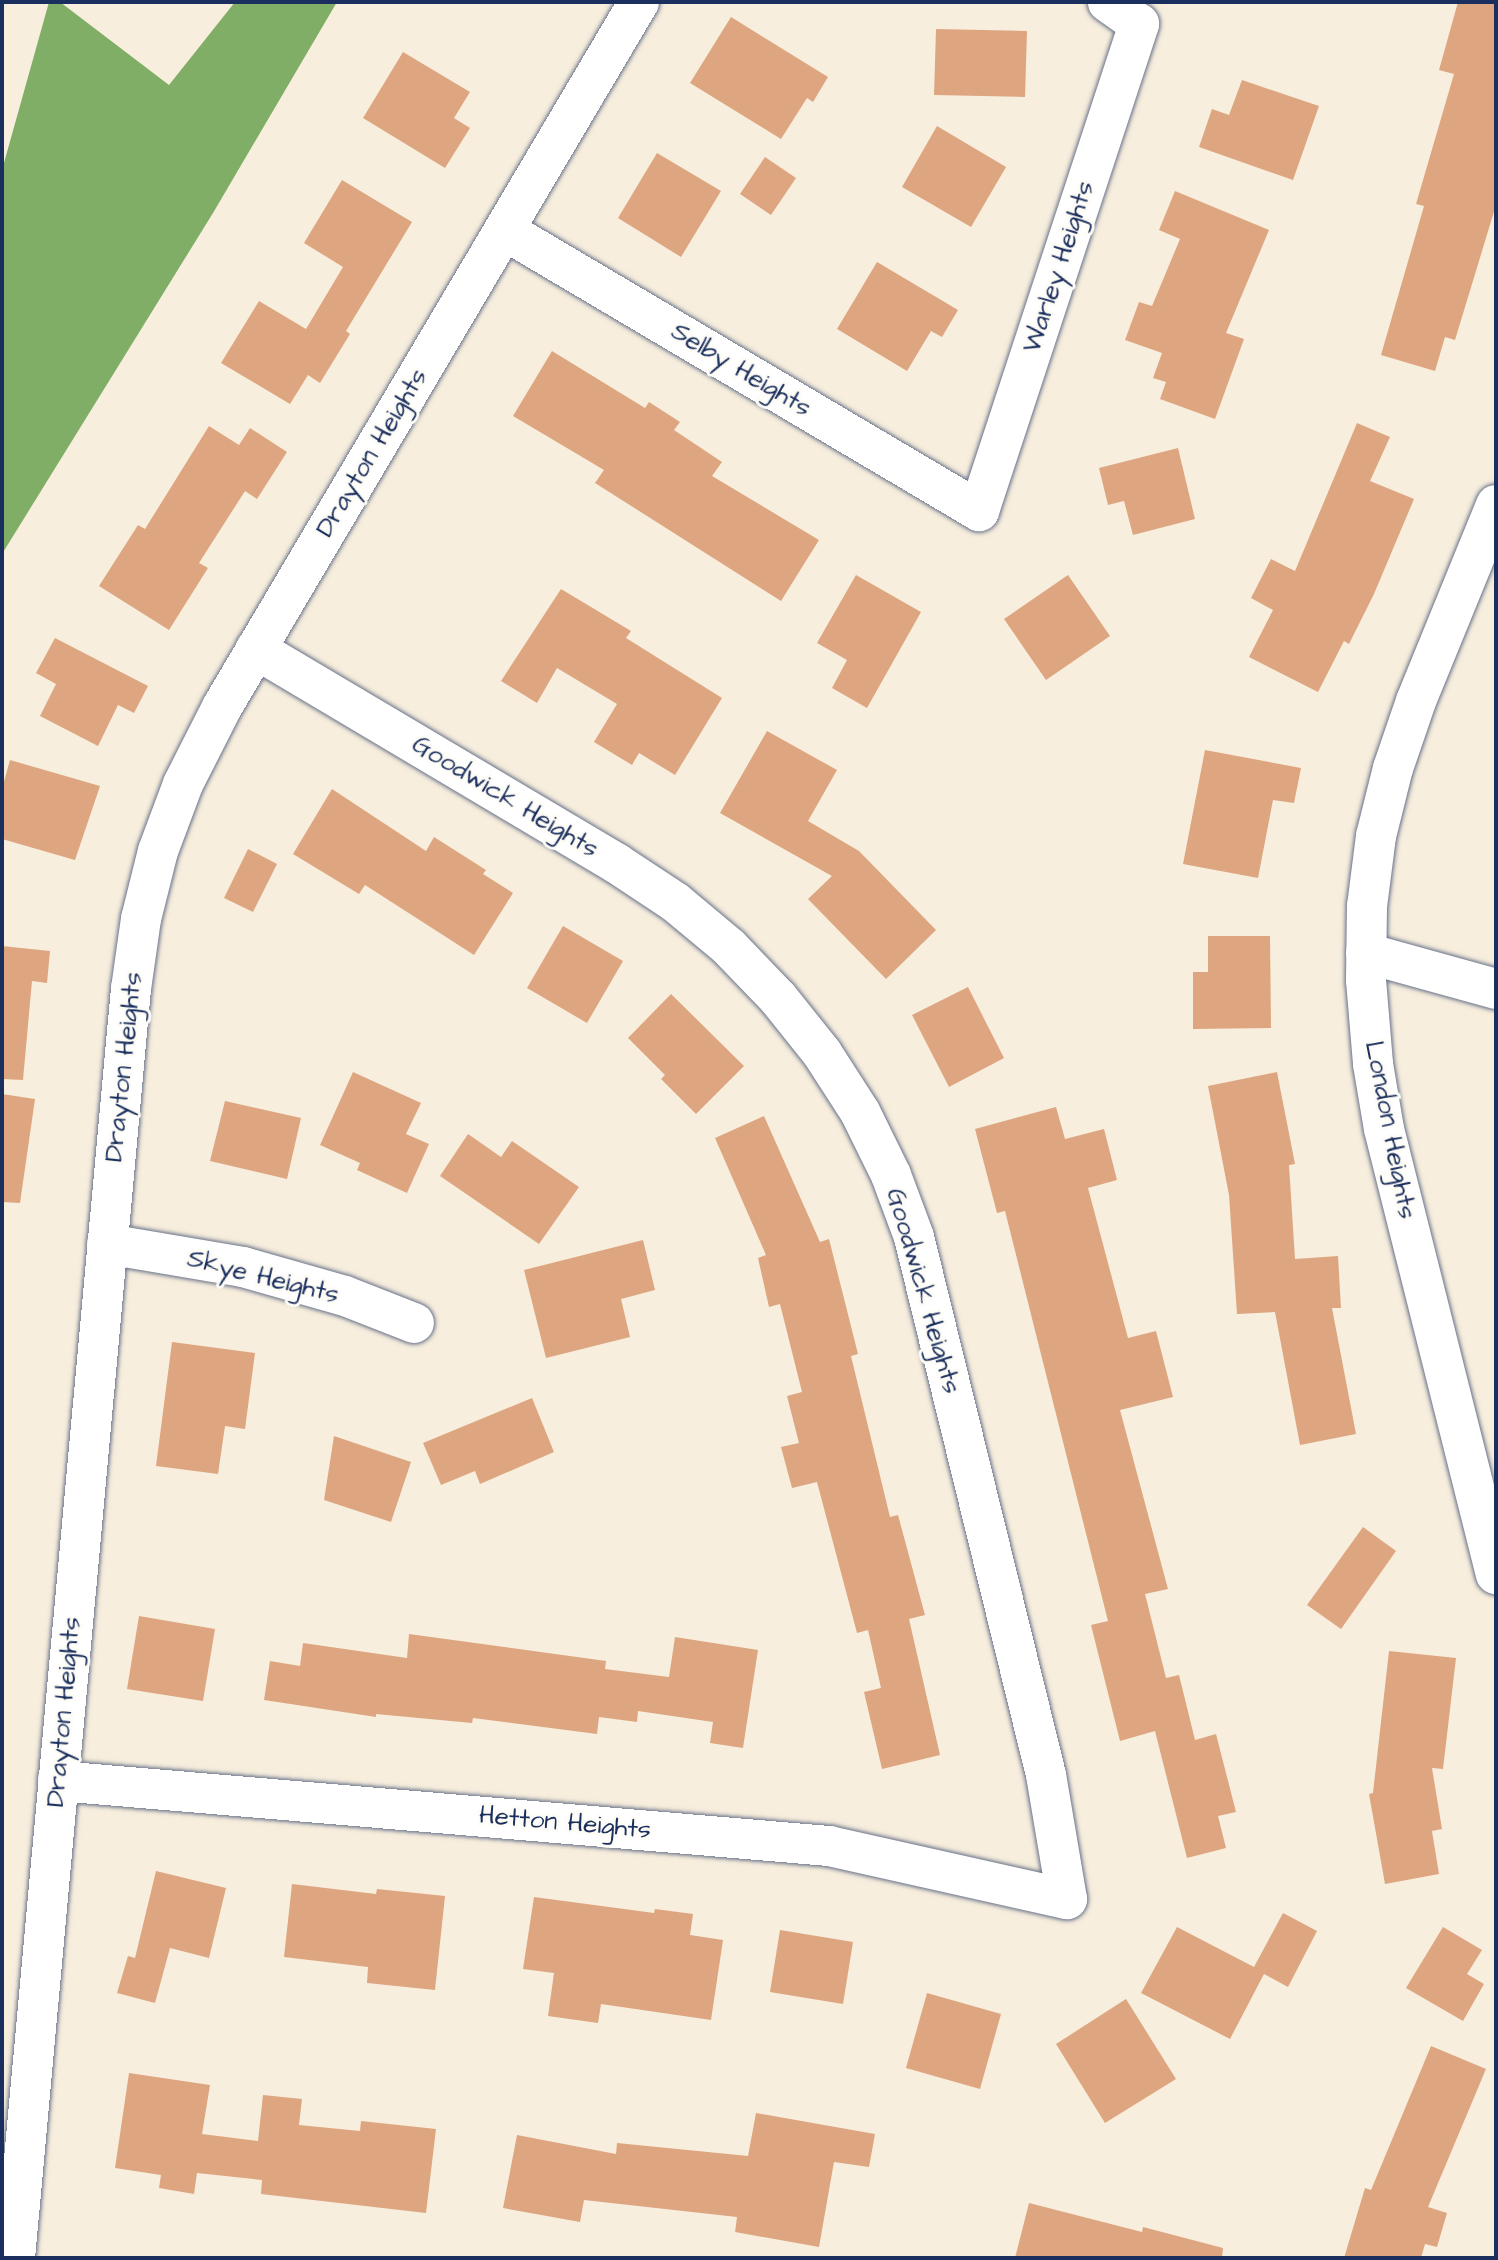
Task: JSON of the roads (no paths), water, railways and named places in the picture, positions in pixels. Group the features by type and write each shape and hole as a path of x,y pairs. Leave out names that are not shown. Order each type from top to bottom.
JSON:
{"street":[{"name":"Drayton Heights","path":"15,2258 107,1244 141,919 158,851 183,784 256,649 639,2"},
{"name":"Warley Heights","path":"979,511 1124,13"},
{"name":"Selby Heights","path":"504,230 979,511"},
{"name":"London Heights","path":"1496,505 1416,701 1393,768 1376,836 1367,906 1366,953 1373,1064 1384,1129 1496,1574"},
{"name":"Goodwick Heights","path":"256,649 616,863 675,902 759,977 822,1053 860,1112 891,1175 914,1237 1046,1775 1067,1899"},
{"path":"1366,953 1496,989"},
{"name":"Skye Heights","path":"107,1244 243,1267 345,1296 414,1323"},
{"name":"Hetton Heights","path":"58,1781 829,1846 1067,1899"}]}
